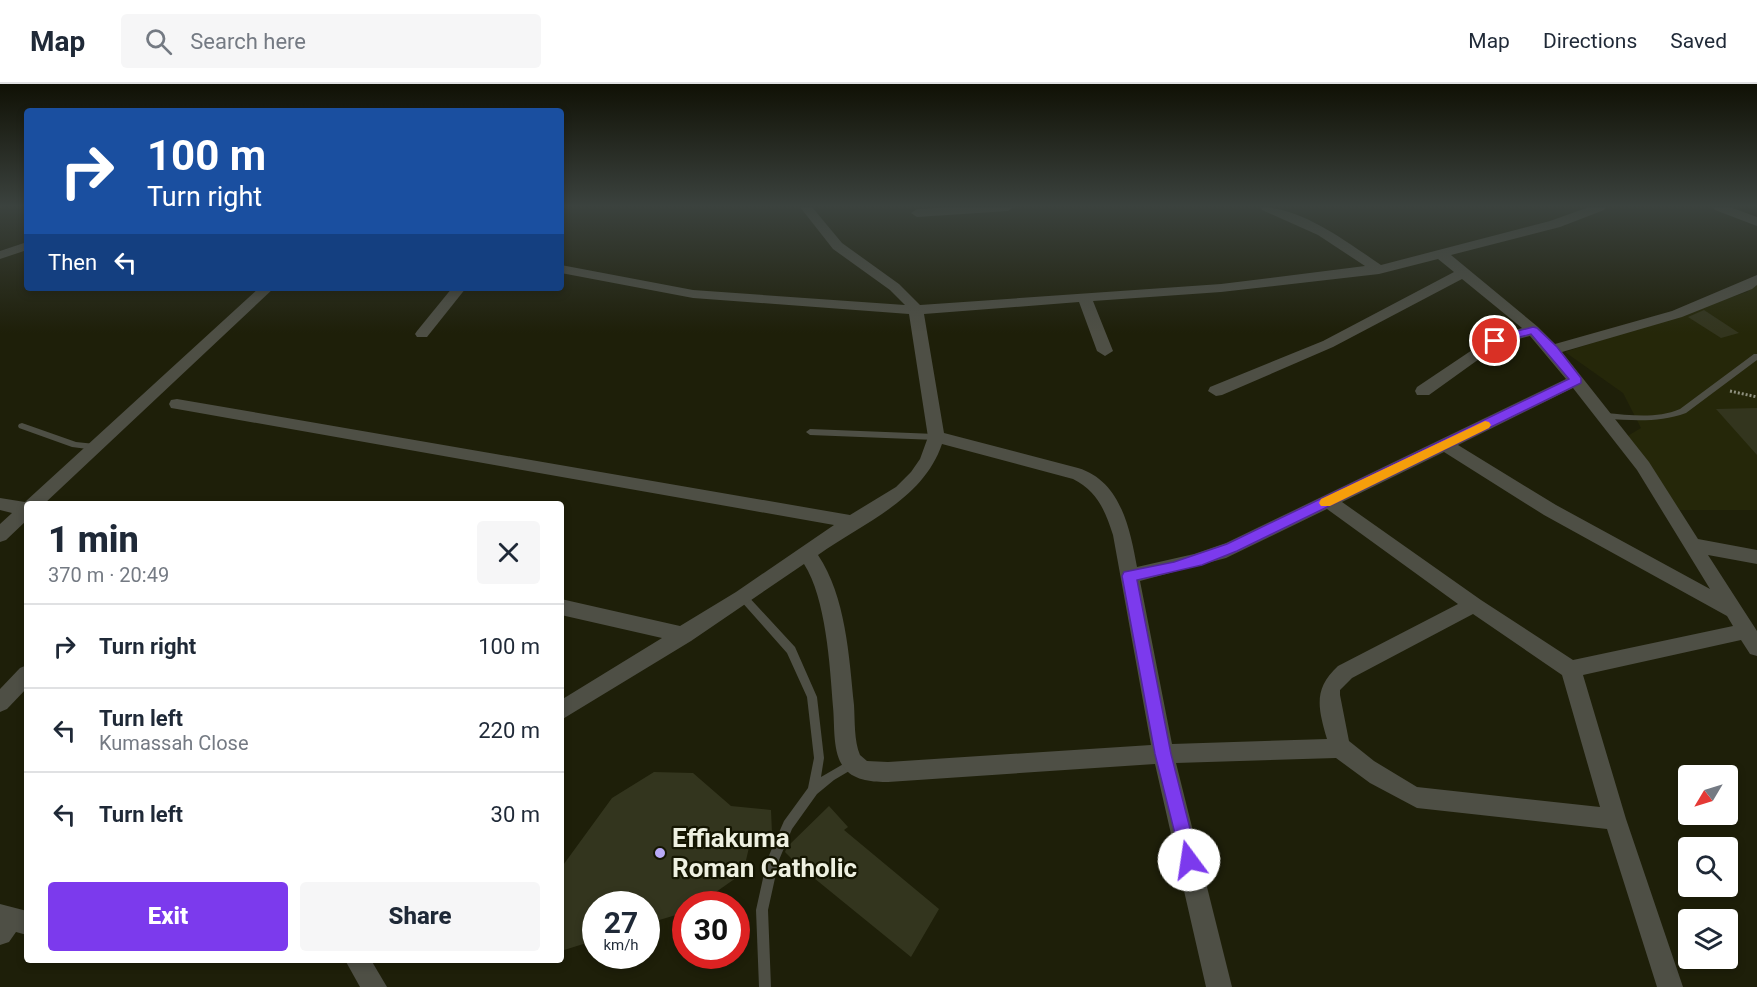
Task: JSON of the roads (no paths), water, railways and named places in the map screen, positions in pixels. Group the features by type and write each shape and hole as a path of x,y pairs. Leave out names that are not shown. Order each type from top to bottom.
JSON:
{"street":[{"path":"0,255 18,249"},
{"path":"564,709 743,597 852,522 902,491 928,460 936,436 916,310 905,296 841,249"},
{"path":"1348,249 1379,270"},
{"path":"564,269 693,294 916,310 1221,288 1355,270 1379,270 1463,249"},
{"path":"1442,255 1533,330 1605,416 1643,466 1757,648"},
{"path":"1216,391 1328,344 1463,273"},
{"path":"1552,350 1677,314 1747,286 1757,279"},
{"path":"36,501 264,291"},
{"path":"423,334 457,291"},
{"path":"1085,299 1106,351"},
{"path":"1423,391 1495,341 1533,330"},
{"path":"1129,576 1202,560 1576,380"},
{"path":"177,404 852,522"},
{"path":"936,436 1078,474 1098,485 1113,506 1122,535 1163,754 1219,987"},
{"path":"1445,445 1550,510 1732,610"},
{"path":"1328,501 1474,605 1570,669 1615,819 1670,987"},
{"path":"0,504 24,508"},
{"path":"0,535 24,512"},
{"path":"1692,544 1757,557"},
{"path":"807,553 822,576 828,599 840,666 848,755 852,764 861,770 904,771 1163,754 1342,748 1401,790 1417,798 1615,819"},
{"path":"1342,748 1330,705 1330,690 1337,680 1346,672 1474,605"},
{"path":"564,608 684,635"},
{"path":"1570,669 1746,631"},
{"path":"0,703 24,677"},
{"path":"359,963 374,987"}],"lane":[{"path":"1605,416 1655,419 1671,417 1683,411 1757,356"},
{"path":"22,426 75,445 95,447"},
{"path":"810,432 936,436"},
{"path":"743,597 791,650 812,697 819,758 813,790"},
{"path":"765,987 762,910 773,860 788,825 813,790 830,776 852,764"}],"place":[{"name":"Effiakuma Roman Catholic","path":"660,853"}]}
